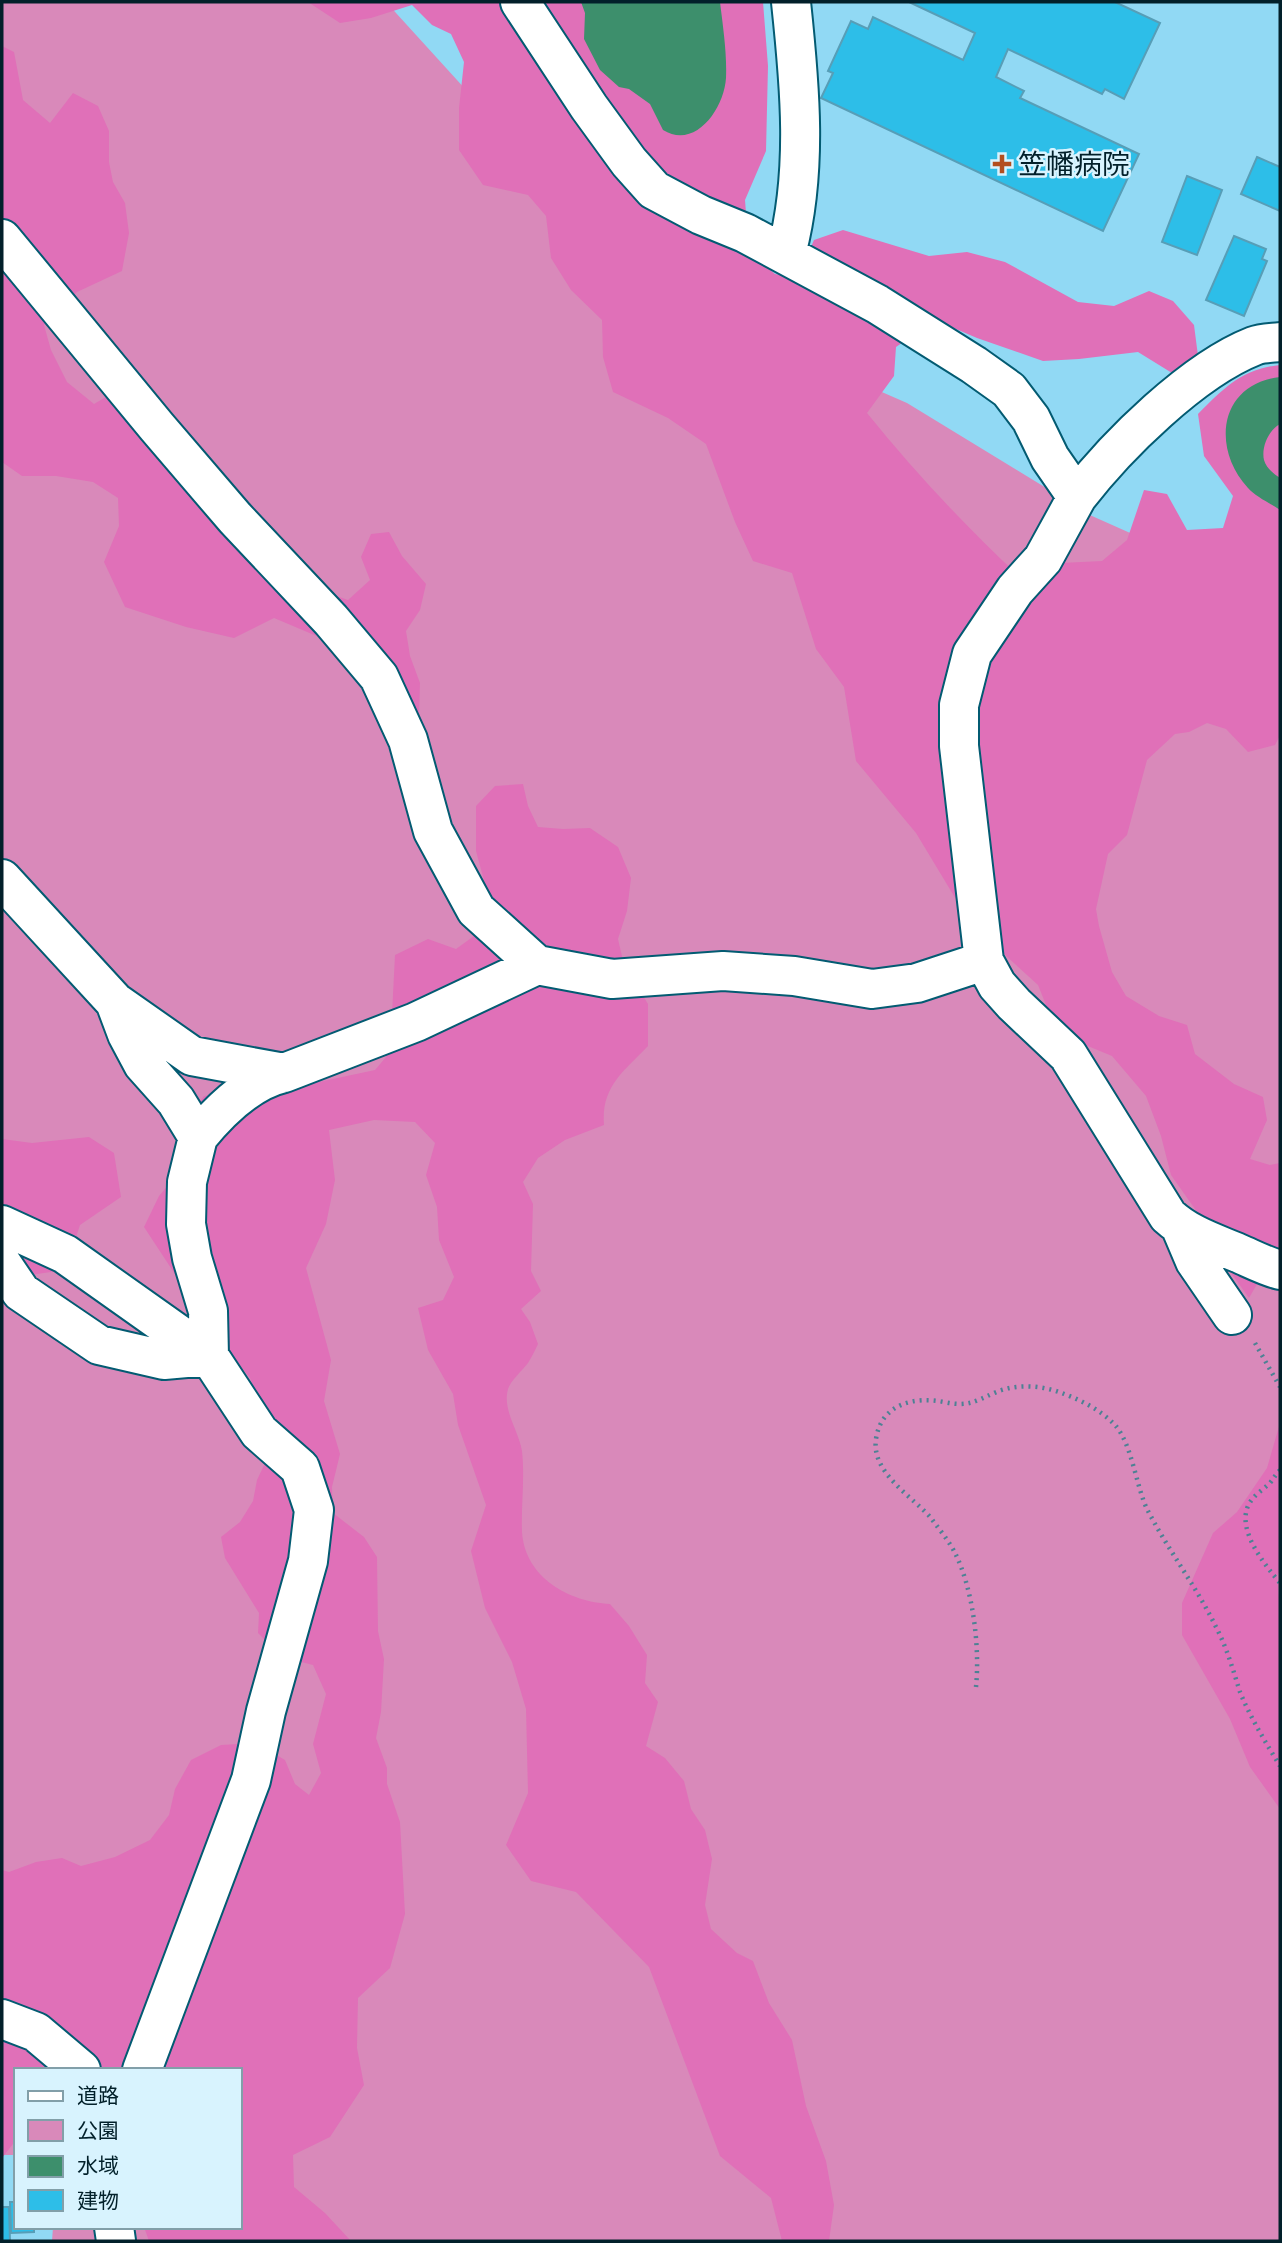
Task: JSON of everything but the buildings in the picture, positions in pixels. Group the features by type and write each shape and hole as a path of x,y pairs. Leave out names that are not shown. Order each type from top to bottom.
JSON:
{"street":[{"path":"520,2 589,107 629,163 654,190 786,254 877,303 1009,390 1031,419 1050,458 1077,496"},
{"path":"786,254 799,185 800,83 791,2"},
{"path":"2,239 235,518 331,620 379,677 408,740 433,831 476,910 537,965 612,979 723,971 794,976 872,989 917,983 984,961"},
{"path":"1280,342 1256,345 1224,361 1186,387 1102,464 1077,496 1043,559 1015,590 972,654 959,705 959,746 984,961 998,985 1014,1004 1068,1055 1168,1216 1181,1228 1260,1264 1280,1270"},
{"path":"2,879 115,1002 192,1056 284,1073"},
{"path":"209,1356 208,1311 191,1258 186,1224 187,1182 198,1137 217,1114 253,1085 268,1077 416,1022 537,965"},
{"path":"115,1002 127,1034 144,1064 176,1101 198,1137"},
{"path":"2,1225 65,1254 209,1356 259,1432 300,1468 314,1510 308,1561 266,1711 251,1780 143,2068"},
{"path":"1181,1228 1201,1272 1232,1315"},
{"path":"2,1264 21,1292 99,1345 163,1360 209,1356"},
{"path":"2,2020 36,2032 78,2068"}],"path":[{"path":"976,1687 978,1669 971,1599 964,1574 954,1550 932,1520 883,1469 875,1441 884,1416 901,1403 911,1400 936,1400 967,1405 995,1392 1023,1386 1055,1390 1086,1403 1117,1427 1134,1467 1146,1506 1203,1600 1218,1631 1241,1694 1280,1766"},
{"path":"1280,1470 1269,1485 1260,1489 1248,1505 1246,1515 1246,1527 1251,1540 1280,1583"}],"green space":[{"path":"2,2 386,2 648,290 907,403 1092,516 1256,589 1280,588 1280,2241 52,2241 53,2229 242,2229 242,2068 14,2068 14,2155 2,2155"}],"shaded area":[{"path":"308,2 763,2 768,66 766,151 745,200 749,252 775,274 798,278 814,240 843,230 929,256 967,252 1005,262 1078,302 1114,306 1149,291 1173,301 1194,325 1198,356 1172,373 1138,352 1043,361 935,320 896,347 894,376 867,413 940,497 1019,576 1061,563 1102,561 1127,540 1144,490 1167,494 1187,530 1223,528 1233,496 1204,456 1198,414 1225,388 1244,375 1280,365 1280,735 1275,745 1248,752 1226,729 1207,723 1189,732 1175,734 1147,760 1127,835 1108,854 1096,909 1112,972 1126,996 1159,1016 1187,1025 1195,1054 1234,1084 1263,1097 1267,1120 1250,1159 1270,1165 1280,1163 1280,1244 1249,1298 1221,1259 1202,1219 1171,1175 1161,1136 1146,1096 1112,1056 1078,1042 1050,1015 1038,985 982,934 954,896 916,833 856,761 844,687 816,649 792,573 753,561 735,522 706,444 668,418 613,392 603,357 602,320 571,290 551,258 546,216 528,195 483,185 459,150 459,108 464,62 451,34 432,25 412,5 371,18 340,23"},
{"path":"2,46 14,52 23,100 50,123 73,93 98,106 109,131 109,162 113,182 125,203 129,233 122,271 77,292 44,325 51,350 67,382 94,404 111,394 177,470 185,491 328,593 348,600 370,580 361,557 371,534 389,532 402,556 426,584 420,610 406,631 410,656 420,683 419,717 387,724 359,680 319,637 274,618 234,638 186,627 125,607 104,562 119,526 118,498 93,482 56,476 22,476 2,462"},
{"path":"523,784 528,806 538,827 590,828 618,847 631,878 627,911 618,939 624,965 648,1004 648,1046 622,1072 610,1090 606,1100 604,1125 565,1140 538,1158 523,1182 533,1204 531,1271 541,1291 521,1309 530,1322 538,1344 528,1363 509,1386 507,1397 509,1413 522,1451 522,1532 525,1548 531,1562 552,1584 580,1598 610,1604 629,1626 647,1655 645,1683 658,1702 646,1746 665,1758 684,1781 691,1809 705,1830 712,1859 705,1905 711,1929 737,1953 753,1961 769,2003 792,2040 806,2106 826,2161 834,2205 829,2241 782,2241 771,2198 720,2156 649,1967 576,1892 531,1881 506,1845 528,1793 526,1709 512,1662 485,1608 471,1551 486,1505 458,1425 453,1394 428,1350 418,1308 443,1300 454,1277 439,1240 437,1207 426,1175 435,1143 415,1122 374,1120 329,1130 335,1180 326,1224 306,1268 331,1360 324,1401 340,1454 332,1487 333,1513 364,1537 377,1557 378,1631 384,1659 381,1712 376,1738 387,1768 387,1784 400,1822 405,1914 390,1968 358,1998 357,2048 364,2085 330,2137 293,2155 294,2187 325,2213 351,2241 149,2241 145,2229 242,2229 242,2068 14,2068 14,2143 2,2158 2,1870 9,1872 36,1862 62,1858 81,1866 115,1857 150,1840 169,1815 175,1789 191,1760 221,1745 256,1743 285,1760 295,1784 309,1795 321,1773 313,1744 326,1694 313,1665 282,1657 258,1633 259,1613 225,1558 221,1537 240,1522 253,1501 257,1480 275,1442 250,1378 211,1329 144,1227 159,1196 187,1163 184,1123 204,1096 278,1085 314,1083 375,1070 386,1057 392,1014 395,955 428,939 456,949 474,936 491,906 476,851 476,806 495,786"},
{"path":"89,1137 114,1153 121,1197 80,1225 65,1270 2,1279 2,1139 32,1143"},
{"path":"1280,1423 1280,1570 1277,1576 1280,1609 1280,1809 1250,1767 1230,1719 1182,1635 1182,1603 1213,1533 1237,1512 1267,1468"}],"water":[{"path":"581,2 720,2 726,78 720,102 706,123 686,135 675,135 663,130 650,104 629,89 619,87 600,70 584,39 585,13"},
{"path":"1280,377 1280,424 1269,435 1263,455 1266,466 1280,478 1280,510 1248,488 1236,472 1226,437 1227,420 1233,405 1244,392 1260,382"}],"place":[{"name":"笠幡病院","path":"1002,164"}]}
